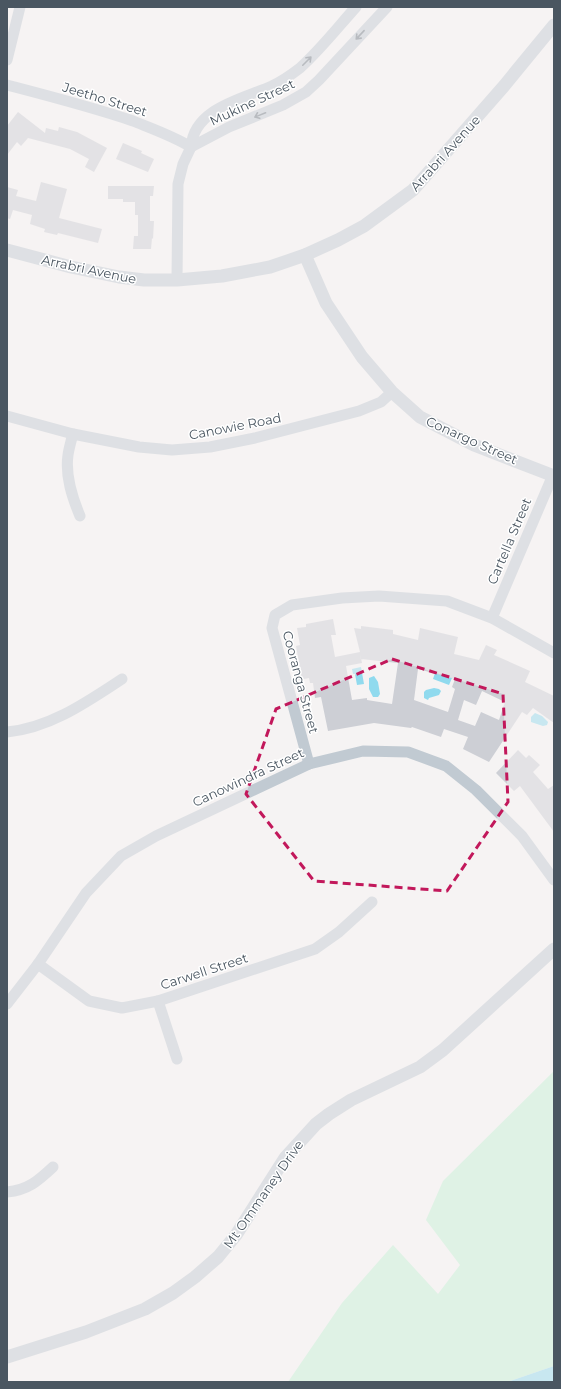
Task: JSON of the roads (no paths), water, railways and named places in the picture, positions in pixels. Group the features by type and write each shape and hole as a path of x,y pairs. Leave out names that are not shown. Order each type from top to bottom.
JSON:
{"street":[{"path":"7,60 20,7"},
{"name":"Mukine Street","path":"177,280 178,184 183,164 191,147 192,138 195,132 217,109 230,102 273,85 292,73 310,58 356,7"},
{"name":"Mukine Street","path":"191,147 222,131 283,105 306,92 324,76 387,7"},
{"name":"Arrabri Avenue","path":"7,250 71,267 120,277 144,280 177,280 222,276 270,267 305,255 364,226 413,190 504,86 554,25"},
{"name":"Jeetho Street","path":"7,85 104,111 154,129 180,140 191,147"},
{"name":"Conargo Street","path":"305,255 326,303 362,357 392,392 420,417 474,445 553,476"},
{"name":"Canowie Road","path":"7,416 73,434 139,447 172,450 210,447 255,438 359,411 381,402 392,392"},
{"path":"73,434 68,456 68,479 80,516"},
{"name":"Cartella Street","path":"492,618 553,476"},
{"name":"Cooranga Street","path":"309,764 272,628 275,615 292,605 342,598 379,596 447,600 492,618 554,653"},
{"path":"7,732 24,730 53,720 122,679"},
{"name":"Canowindra Street","path":"7,1004 38,964 86,893 121,856 156,836 309,764 364,751 408,752 446,766 476,790 522,836 554,880"},
{"name":"Carwell Street","path":"38,964 89,1001 122,1008 158,1001 315,949 339,932 372,902"},
{"name":"Mt Ommaney Drive","path":"7,1357 86,1332 145,1309 173,1293 195,1277 218,1257 236,1235 285,1158 316,1124 351,1100 420,1067 443,1050 554,949"},
{"path":"158,1001 177,1059"},
{"path":"7,1192 16,1191 34,1184 53,1167"}],"water":[{"path":"361,667 364,684 357,685 355,674 353,674 352,669"},
{"path":"435,673 452,678 449,685 433,679"},
{"path":"374,676 378,682 380,694 378,697 373,697 369,689 369,678"},
{"path":"434,688 441,691 439,695 429,698 428,700 424,698 424,692 426,690"},
{"path":"535,713 542,716 548,722 547,725 543,726 531,722 531,717"},
{"path":"554,1366 554,1382 507,1382"}]}
